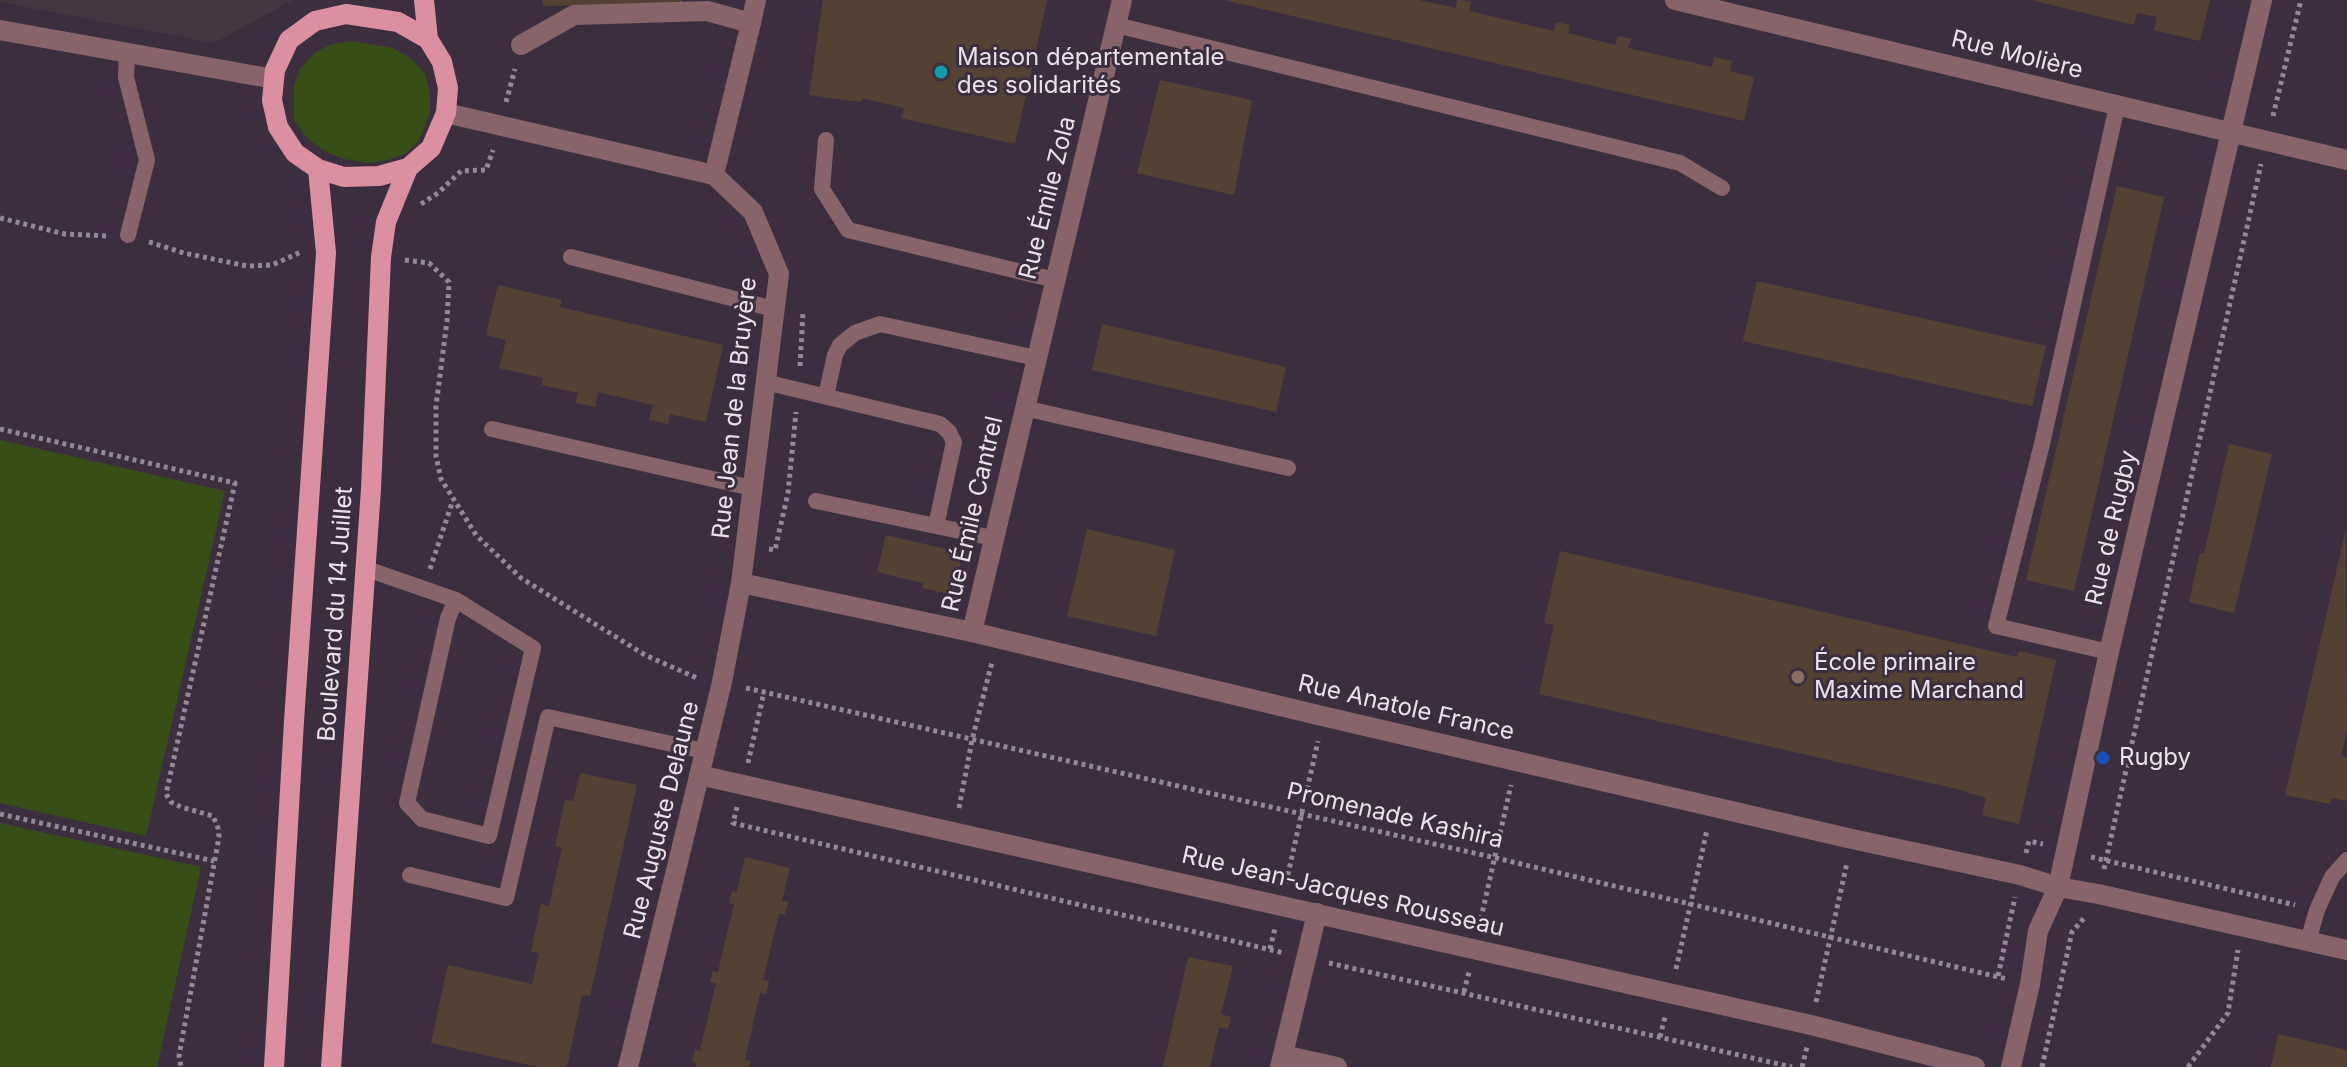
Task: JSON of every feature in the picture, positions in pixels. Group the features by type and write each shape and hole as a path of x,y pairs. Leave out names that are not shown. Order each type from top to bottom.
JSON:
{"main road":[{"name":"Boulevard du 14 Juillet","path":"331,1067 371,489 381,257 386,222 408,168 431,148 446,113 448,88 442,62 428,39 424,0"},
{"path":"408,168 379,176 344,177 318,169 295,153 278,127 272,100 275,70 289,40 315,21 351,7 398,22 428,39"},
{"name":"Boulevard du 14 Juillet","path":"274,1067 326,253 318,169"}],"street":[{"path":"446,113 714,175 756,0"},
{"name":"Rue Émile Zola","path":"1024,408 1122,0"},
{"name":"Rue de Rugby","path":"2011,1067 2030,984 2038,931 2058,887 2109,652 2262,0"},
{"name":"Rue Molière","path":"1688,1 2347,160"},
{"path":"521,45 574,15 707,11 751,23"},
{"path":"0,30 274,79"},
{"name":"Rue Jean de la Bruyère","path":"714,175 753,212 779,274 741,583"},
{"name":"Rue Émile Cantrel","path":"972,632 1024,408"},
{"name":"Rue Anatole France","path":"741,583 972,632 1852,839 2020,875 2058,887 2347,950"},
{"name":"Rue Auguste Delaune","path":"628,1067 722,682 741,583"},
{"name":"Rue Jean-Jacques Rousseau","path":"699,775 1811,1025 1975,1067"},
{"path":"1317,913 1281,1061 1337,1067"}],"lane":[{"path":"1116,25 1680,163 1722,188"},
{"path":"127,54 126,77 147,160 128,235"},
{"path":"2109,652 1996,626 2042,444 2117,106"},
{"path":"826,140 822,189 848,230 1055,280"},
{"path":"571,257 774,309"},
{"path":"826,396 840,345 855,333 880,324 1036,358"},
{"path":"765,382 940,424 954,442 936,526"},
{"path":"1024,408 1288,468"},
{"path":"492,429 752,488"},
{"path":"816,501 993,538"},
{"path":"364,568 456,600 533,648 489,836 422,819 407,803 448,618 456,600"},
{"path":"410,875 506,898 548,717 704,751"},
{"path":"2308,941 2317,910 2332,877 2347,860"}],"path":[{"path":"2042,1067 2072,932 2081,918 2094,913 2266,142 2301,0"},
{"path":"412,212 461,171 486,170"},
{"path":"0,218 65,234 97,237 128,235 184,253 247,266 272,265 302,251"},
{"path":"381,257 405,260 407,248"},
{"name":"Promenade Kashira","path":"405,260 429,263 449,282 436,406 436,456 441,479 453,502 476,535 521,578 645,655 690,677 1496,858 2059,990"},
{"path":"745,548 775,550 788,493 804,304"},
{"path":"0,429 235,483 166,794 171,802 181,807 213,816 219,837 179,1056 181,1067"},
{"path":"424,589 453,502"},
{"path":"944,873 972,740 998,638"},
{"path":"747,767 764,692"},
{"path":"1270,949 1303,814 1322,716"},
{"path":"1464,992 1517,761"},
{"path":"739,799 733,823 1306,958 1792,1067"},
{"path":"1660,1037 1713,806"},
{"path":"0,814 214,861"},
{"path":"1802,1067 1852,839"},
{"path":"2188,1067 2228,1013 2242,927"}],"shaded area":[{"path":"0,0 293,0 214,43"}],"green space":[{"path":"351,41 393,48 411,59 425,74 430,93 430,112 419,141 405,154 367,163 344,159 324,151 306,137 294,119 294,85 300,69 316,52 330,45"},
{"path":"0,440 225,491 146,836 0,803"},
{"path":"0,823 201,867 157,1067 0,1067"}],"building":[{"path":"542,0 682,0 683,4 543,6"},
{"name":"Maison départementale des solidarités","path":"823,0 1047,0 1015,144 901,118 904,108 862,98 861,102 809,95"},
{"path":"1224,0 1419,0 1456,8 1457,0 1461,0 1471,2 1469,11 1554,31 1556,22 1570,25 1568,33 1615,45 1618,36 1631,39 1628,48 1712,67 1714,57 1732,61 1730,71 1754,77 1744,121"},
{"path":"2031,0 2210,0 2200,41 2154,30 2157,17 2137,13 2134,25"},
{"path":"1160,80 1252,100 1234,195 1137,173"},
{"path":"2117,186 2164,197 2074,591 2026,580"},
{"path":"1757,281 2046,346 2032,406 1743,341"},
{"path":"498,285 562,300 560,307 723,345 706,422 670,414 668,424 649,420 653,405 598,392 595,407 575,403 578,393 542,385 543,378 499,368 506,340 486,335"},
{"path":"1102,324 1286,367 1276,412 1092,370"},
{"path":"2229,444 2272,454 2234,613 2189,602 2200,553 2204,554"},
{"path":"1087,529 1175,550 1156,636 1067,616"},
{"path":"2346,529 2347,731 2341,756 2347,758 2347,801 2332,798 2330,804 2285,795"},
{"path":"886,535 963,553 953,595 922,588 923,583 877,572"},
{"name":"École primaire Maxime Marchand","path":"1560,551 2017,657 2019,651 2056,660 2019,824 1982,815 1986,798 1957,789 1539,694 1554,625 1544,623"},
{"path":"580,773 637,785 590,996 582,995 567,1067 538,1067 431,1043 448,965 532,984 539,953 531,952 541,904 549,906 562,848 555,846 565,800 573,801"},
{"path":"745,857 790,868 782,901 788,902 785,915 779,913 763,980 769,981 766,994 760,993 745,1060 750,1061 749,1067 696,1067 697,1063 692,1061 695,1049 700,1051 716,983 710,982 713,971 718,972 734,904 729,903 732,891 737,892"},
{"path":"1188,957 1233,966 1221,1014 1231,1017 1228,1029 1219,1027 1210,1067 1163,1067"},
{"path":"2278,1034 2347,1050 2347,1067 2271,1067"}],"place":[{"name":"Maison départementale des solidarités","path":"941,72"},
{"name":"École primaire Maxime Marchand","path":"1798,677"},
{"name":"Rugby","path":"2103,758"}]}
